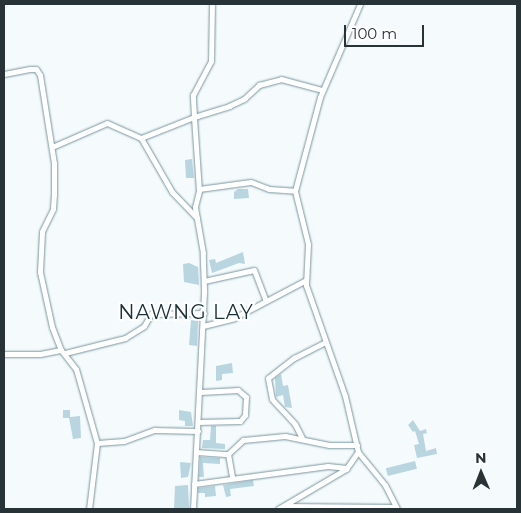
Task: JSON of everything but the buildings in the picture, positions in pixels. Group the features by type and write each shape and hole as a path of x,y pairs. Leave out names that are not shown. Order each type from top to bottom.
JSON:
{"street":[{"path":"193,509 201,392 204,281 203,253 195,206 199,189 193,95 211,61 212,4"},
{"path":"284,506 396,508 385,485 358,452 345,396 325,342 306,280 308,244 295,191 322,90 360,4"},
{"path":"4,74 30,69 38,71 52,147 54,194 52,209 42,232 40,272 49,317 63,352 76,369 97,443 89,509"},
{"path":"141,138 194,117 229,106 244,99 259,85 281,79 322,90"},
{"path":"52,147 107,122 141,138 172,192 196,218"},
{"path":"199,189 251,182 269,189 295,191"},
{"path":"204,281 254,270 266,301"},
{"path":"204,326 234,318 306,280"},
{"path":"4,354 63,352 125,338 144,326 151,314 204,314"},
{"path":"302,438 295,424 272,399 268,378 294,358 325,342"},
{"path":"198,422 240,421 245,415 246,397 238,390 201,392"},
{"path":"97,443 124,441 155,430 198,431"},
{"path":"196,452 228,454 243,440 302,438 329,445 357,445"},
{"path":"278,509 348,468 358,452"},
{"path":"228,454 232,477"},
{"path":"194,484 232,477 328,466 348,468"}],"district":[{"name":"NAWNG LAY","path":"186,312"}]}
